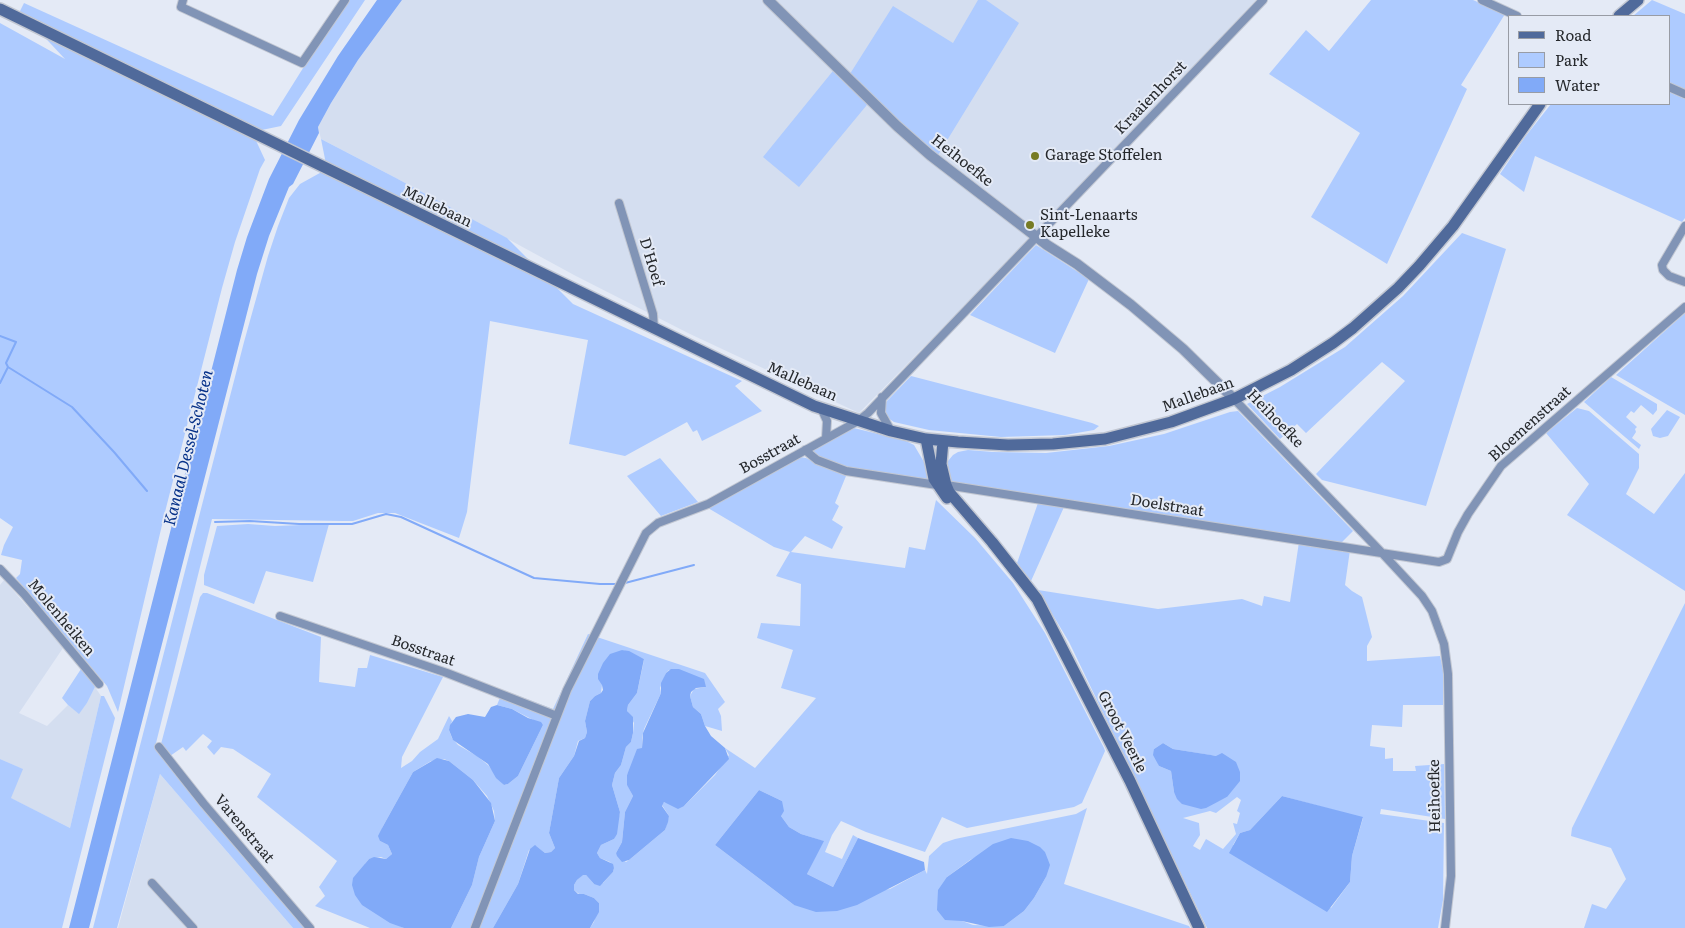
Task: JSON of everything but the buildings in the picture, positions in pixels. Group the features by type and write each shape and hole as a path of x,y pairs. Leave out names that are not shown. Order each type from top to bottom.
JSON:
{"main road":[{"path":"1620,15 1638,0"},
{"name":"Mallebaan","path":"0,9 822,410 891,431 943,441 1017,445 1105,439 1171,422 1234,399 1310,359 1353,328 1398,288 1425,259 1452,226 1539,105"},
{"name":"Groot Veerle","path":"926,439 930,462 941,485 1004,556 1041,607 1130,781 1199,928"},
{"name":"Groot Veerle","path":"941,485 943,441"}],"street":[{"path":"182,4 302,63 345,0"},
{"name":"Heihoefke","path":"768,0 912,140 949,171 1101,281 1183,349 1234,399 1422,596 1432,611 1444,644 1448,674 1451,876 1445,928"},
{"name":"Kraaienhorst","path":"1038,237 1263,0"},
{"path":"1482,0 1515,15"},
{"path":"1670,86 1685,94"},
{"name":"D'Hoef","path":"619,203 653,314 654,329"},
{"path":"1685,226 1662,265 1663,270 1669,276 1685,282"},
{"name":"Bosstraat","path":"474,928 557,716 598,626 646,533 658,523 708,504 858,422 1038,237"},
{"name":"Bloemenstraat","path":"1383,554 1439,562 1447,559 1468,514 1501,466 1685,307"},
{"path":"882,397 881,413 891,431"},
{"path":"822,410 827,421 826,438"},
{"name":"Doelstraat","path":"805,450 818,460 846,471 1383,554"},
{"name":"Molenheiken","path":"0,570 24,594 100,684"},
{"name":"Bosstraat","path":"280,616 447,672 557,716"},
{"name":"Varenstraat","path":"158,747 310,928"},
{"path":"152,883 193,928"}],"shaded area":[{"path":"402,0 1256,0 1037,232 859,413 690,334 574,275 321,139 318,127 331,103 358,60"},
{"path":"4,580 63,648 19,713 47,726 68,705 79,713 87,703 95,687 101,696 70,828 10,798 22,769 0,759 0,585"},
{"path":"160,774 293,928 118,928"}],"green space":[{"path":"350,0 365,0 281,126 252,132 265,160 260,169 235,242 222,288 166,508 118,712 107,686 16,578 20,574 22,560 1,555 13,527 0,518 0,23 65,59 20,11 24,3 273,116 310,57"},
{"path":"978,0 986,0 1019,23 935,160 871,100 799,187 763,157 837,66 848,77 893,6 953,43"},
{"path":"1371,0 1473,0 1505,14 1461,85 1467,89 1387,264 1311,217 1360,133 1269,74 1306,30 1329,51"},
{"path":"1652,0 1685,14 1685,90 1670,82 1670,15 1634,15"},
{"path":"1670,92 1685,99 1685,218 1682,222 1535,156 1524,192 1500,174 1525,137 1550,105 1670,105"},
{"path":"321,139 507,238 573,304 742,381 735,386 762,411 702,441 697,430 693,432 687,422 625,456 569,444 588,340 490,321 467,512 459,538 395,513 378,513 353,521 212,519 155,747 216,823 306,928 293,928 160,774 117,928 93,928 244,342 268,256 289,198 300,184 327,169"},
{"path":"1462,233 1506,249 1426,506 1322,480 1316,474 1405,381 1382,362 1306,433 1297,424 1280,439 1247,404 1280,387 1345,347 1403,296"},
{"path":"1036,245 1089,279 1055,353 970,315"},
{"path":"1685,313 1685,415 1616,375"},
{"path":"911,376 1099,426 1094,430 1065,435 1001,437 929,430 894,422 888,418 884,408 886,402"},
{"path":"1611,377 1657,404 1657,410 1653,415 1641,405 1634,413 1631,411 1626,417 1637,427 1632,438 1641,445 1639,449 1584,402"},
{"path":"1577,408 1589,411 1639,454 1639,468 1626,494 1654,514 1685,473 1685,591 1567,515 1589,484 1546,433"},
{"path":"1667,410 1680,417 1668,436 1660,438 1653,436 1651,429"},
{"path":"1238,411 1353,531 1341,543 955,483 950,481 947,468 948,461 953,455 968,450 1046,453 1109,446 1164,434"},
{"path":"854,428 906,441 914,445 924,462 928,480 846,467 814,454 812,450"},
{"path":"800,457 806,458 846,476 835,503 839,506 832,520 843,527 832,549 805,536 791,552 905,568 909,547 925,550 936,500 975,538 1013,583 1045,633 1105,751 1082,803 1074,807 967,828 942,817 925,852 866,832 841,821 832,835 825,852 842,859 853,835 858,838 833,887 807,874 823,841 801,834 789,827 781,816 782,801 759,790 715,845 794,905 890,889 925,870 927,874 929,856 943,843 1076,814 1087,808 1064,884 1189,926 1190,928 590,928 594,922 599,903 594,898 579,894 574,890 574,885 582,875 586,875 594,884 603,883 613,872 614,868 610,862 600,858 597,853 601,845 614,839 620,812 612,785 615,773 621,765 626,747 631,742 634,723 627,711 628,705 637,693 644,659 622,650 602,685 601,693 590,701 585,721 587,732 585,738 578,741 574,756 559,778 549,833 555,848 551,852 545,853 536,846 529,850 518,884 493,928 451,928 472,885 479,857 495,821 494,811 487,796 473,780 449,761 444,759 431,761 413,772 382,828 380,841 388,845 392,854 386,859 381,857 369,859 365,864 385,919 404,928 370,928 315,906 325,896 319,887 337,861 257,797 271,774 233,749 221,747 214,755 207,747 212,741 203,734 186,751 183,747 170,756 161,744 200,597 203,593 321,637 319,682 355,687 358,668 367,668 370,655 443,677 402,757 401,768 438,739 449,716 452,721 449,730 452,738 458,745 488,765 504,785 518,776 543,725 512,709 497,705 503,690 553,709 588,634 705,673 725,702 718,709 721,716 722,731 705,726 701,714 693,707 690,696 694,689 706,687 669,670 666,673 660,688 661,693 644,729 642,749 627,775 627,784 633,796 625,812 622,842 616,853 626,862 665,830 669,816 662,805 664,802 684,806 715,775 729,755 725,748 755,768 816,698 781,688 793,650 757,638 761,623 800,626 801,584 776,576 790,552 774,547 708,508","holes":["978,856 1046,877 1024,911 1004,926 973,925 962,921 947,877"]},
{"path":"660,458 698,502 661,516 627,476"},
{"path":"1038,503 1064,507 1031,581 1017,563"},
{"path":"248,524 275,526 329,524 313,582 266,571 254,604 204,585 204,575 217,526"},
{"path":"1299,542 1350,550 1345,585 1362,597 1372,637 1367,646 1367,661 1440,656 1443,670 1443,705 1403,705 1402,727 1372,725 1370,746 1385,748 1385,759 1393,758 1393,771 1416,771 1415,766 1444,764 1445,819 1381,809 1380,814 1444,823 1443,900 1438,928 1207,928 1069,642 1038,590 1158,609 1242,599 1262,606 1264,596 1290,602","holes":["1163,743 1173,749 1216,756 1227,797 1206,807 1174,792 1171,771 1159,766 1154,749","1282,796 1363,818 1352,856 1350,882 1331,908 1233,845 1240,833 1250,830","1237,797 1241,800 1237,811 1240,813 1237,824 1233,823 1236,834 1223,849 1206,839 1200,850 1193,846 1200,835 1199,823 1183,818 1210,811 1216,813"]},
{"path":"1685,603 1685,928 1584,928 1592,904 1606,909 1626,879 1611,848 1571,836 1572,828"},
{"path":"81,669 95,687 79,714 62,698"},
{"path":"101,696 104,696 115,718 62,928 0,928 0,759 23,769 11,798 70,828"}],"water":[{"path":"377,0 402,0 358,60 331,103 318,127 319,133 293,184 289,187 269,236 257,274 89,928 69,928 247,237 269,179 299,120 338,56"},
{"path":"622,650 629,651 644,659 637,693 628,705 627,711 633,717 631,742 626,747 621,765 615,773 612,785 620,812 617,834 614,839 601,845 597,853 600,858 613,864 614,868 613,872 600,886 594,884 586,875 577,880 574,885 574,890 578,894 594,898 599,903 599,912 590,928 493,928 518,884 530,849 535,845 545,853 551,852 555,848 549,833 559,778 574,756 579,741 585,738 587,732 585,721 590,701 603,690 598,674 603,663 610,654"},
{"path":"671,669 679,669 704,679 706,687 696,688 691,692 690,696 693,707 701,714 711,736 725,748 729,759 684,806 678,809 664,802 662,806 669,816 665,830 629,860 622,862 616,853 622,842 625,812 633,796 627,785 627,775 637,749 642,748 643,733 661,693 661,683 666,673"},
{"path":"497,705 512,709 528,718 541,722 543,725 518,776 504,785 496,778 488,764 453,740 449,730 456,717 468,714 485,717 491,707"},
{"path":"1163,743 1173,749 1216,756 1222,753 1236,762 1240,772 1240,781 1227,797 1206,808 1201,809 1182,804 1174,792 1171,771 1159,766 1153,755 1154,749"},
{"path":"437,758 449,761 473,780 491,803 495,821 479,857 472,885 451,928 404,928 390,923 362,905 355,895 352,885 353,878 369,859 374,857 386,859 392,854 388,845 380,841 378,836 413,772"},
{"path":"759,790 782,801 784,811 781,816 789,827 801,834 824,841 807,874 833,887 858,838 924,862 925,870 857,905 837,911 816,912 794,905 715,845"},
{"path":"1282,796 1363,817 1352,856 1350,882 1327,912 1229,853 1240,833 1250,830"},
{"path":"1011,838 1028,841 1040,847 1045,852 1050,865 1046,877 1024,911 1004,926 989,927 962,921 945,920 937,910 938,890 947,877 993,844"}],"waterway":[{"path":"0,336 16,342 6,363 8,367 72,407 147,491"},
{"path":"0,383 8,367"},
{"path":"215,522 250,521 299,524 352,524 386,514 401,517 534,578 617,584"},
{"path":"625,583 694,565"}],"place":[{"name":"Garage Stoffelen","path":"1035,156"},
{"name":"Sint-Lenaarts Kapelleke","path":"1030,225"}],"water label":[{"name":"Kanaal Dessel-Schoten","path":"189,448"}]}
